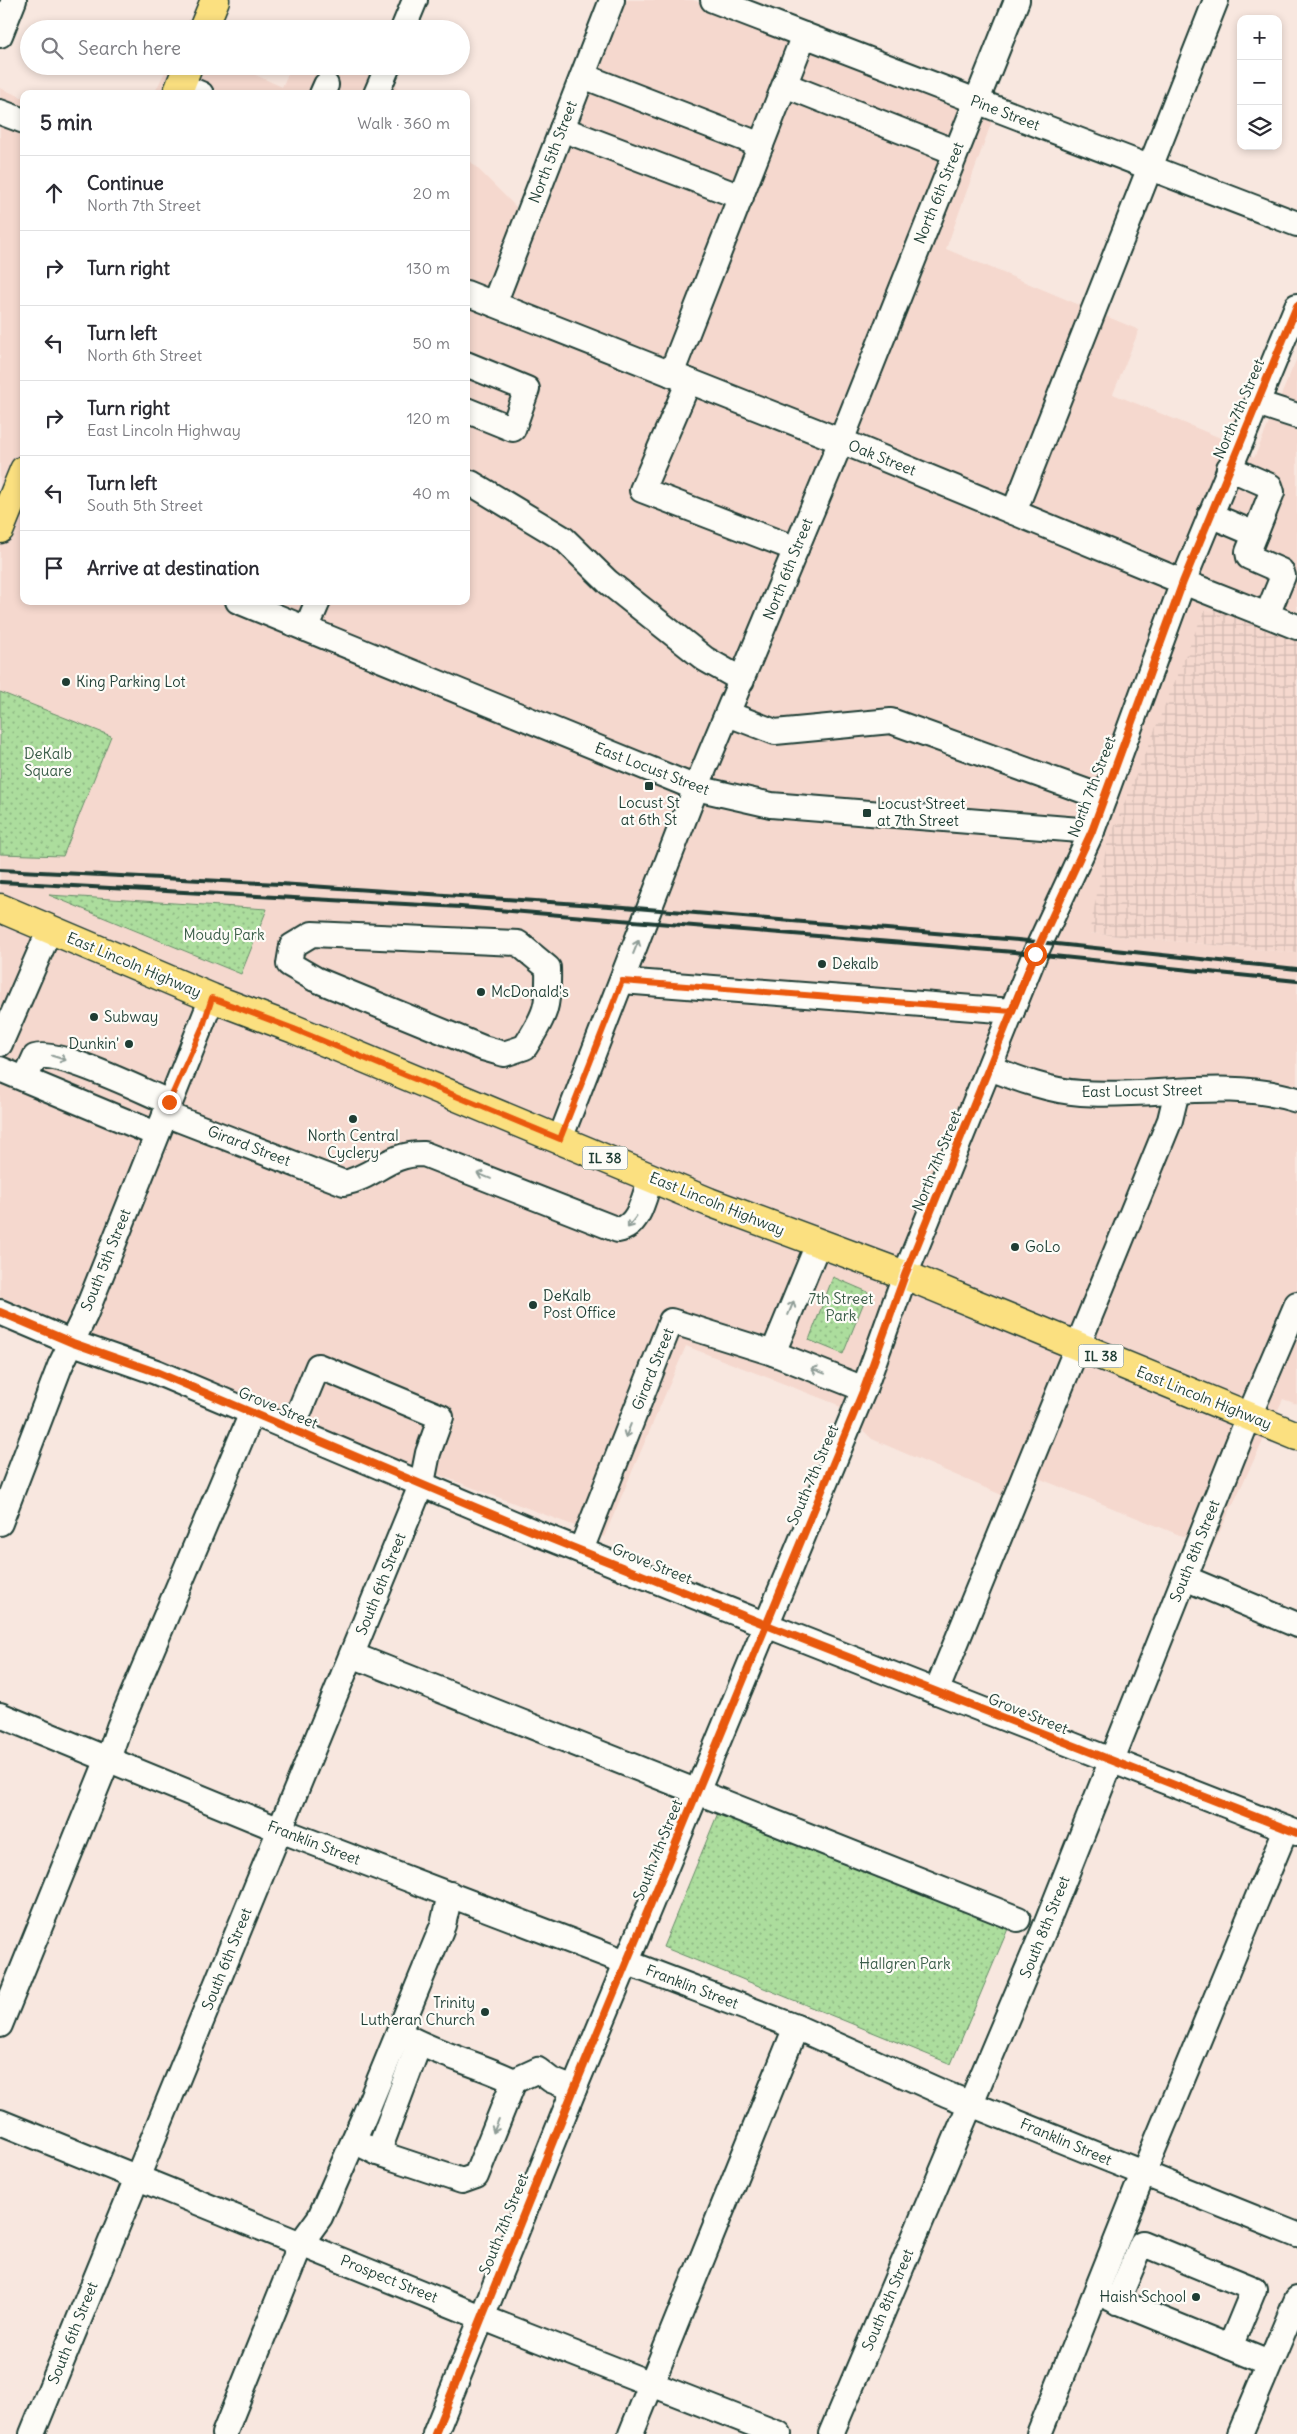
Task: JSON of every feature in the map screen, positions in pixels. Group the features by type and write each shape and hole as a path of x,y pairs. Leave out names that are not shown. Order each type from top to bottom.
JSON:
{"main road":[{"path":"207,20 215,0"},
{"path":"8,515 20,481"},
{"name":"East Lincoln Highway","path":"0,908 212,998 294,1029 651,1177 818,1244 905,1275 1297,1436"}],"street":[{"path":"0,35 14,0"},
{"path":"407,20 415,0"},
{"name":"North 5th Street","path":"494,304 612,0"},
{"name":"Pine Street","path":"713,0 1297,224"},
{"name":"North 6th Street","path":"560,1139 696,788 841,441 1017,0"},
{"path":"1014,512 1216,0"},
{"path":"796,549 642,490 741,197 804,35"},
{"path":"378,90 384,75"},
{"path":"583,76 761,145"},
{"path":"784,85 955,152"},
{"path":"0,112 20,120"},
{"path":"562,129 741,197"},
{"name":"Oak Street","path":"470,295 841,441 1297,627"},
{"name":"North 7th Street","path":"905,1275 1035,954 1092,831 1183,582 1297,306"},
{"path":"470,366 527,389 513,429 470,412"},
{"path":"1257,403 1297,416"},
{"path":"1229,468 1270,486 1272,492 1248,552 1249,557 1281,570 1283,576 1267,615"},
{"path":"471,483 564,539 608,582 705,659 742,680"},
{"path":"1210,515 1255,534"},
{"name":"East Locust Street","path":"247,605 696,788 772,805 1092,831"},
{"path":"306,630 316,605"},
{"path":"728,714 775,732 892,721 1104,798"},
{"path":"0,1044 50,929"},
{"path":"312,934 518,943 548,968 549,997 542,1020 525,1047 504,1054 483,1048 315,979 289,964 292,946 312,934"},
{"path":"622,981 1012,1011"},
{"name":"South 5th Street","path":"0,1523 60,1366 73,1343 163,1117 203,1026 212,998"},
{"path":"26,1079 36,1057 44,1054 74,1063 163,1117"},
{"name":"East Locust Street","path":"990,1068 1024,1082 1080,1093 1239,1089 1264,1091 1297,1100"},
{"path":"0,1069 26,1079 163,1117"},
{"path":"936,1692 1170,1120 1177,1091"},
{"name":"Girard Street","path":"163,1117 344,1183 355,1180 393,1158 412,1154 424,1154 618,1230 627,1228 636,1219 651,1177"},
{"path":"773,1353 818,1244"},
{"name":"South 7th Street","path":"435,2434 574,2089 864,1389 905,1275"},
{"name":"South 8th Street","path":"831,2434 973,2103 1112,1762 1249,1416 1297,1304"},
{"name":"Grove Street","path":"0,1312 73,1343 156,1372 580,1550 1112,1762 1292,1831"},
{"name":"Girard Street","path":"580,1550 671,1321 773,1353 864,1389"},
{"name":"South 6th Street","path":"32,2434 422,1483 428,1453 441,1417 318,1366 292,1429"},
{"path":"0,2025 119,1728 252,1413"},
{"path":"1185,1578 1297,1625"},
{"path":"352,1655 1018,1919"},
{"name":"Franklin Street","path":"0,1715 280,1830 796,2027 946,2094 973,2103 1143,2174 1297,2234"},
{"path":"1039,2434 1094,2292 1143,2174 1292,1831"},
{"path":"224,2434 301,2243 320,2216 352,2140 364,2118 443,1924 450,1894"},
{"path":"631,2434 796,2027"},
{"path":"399,2033 419,2044 514,2081"},
{"path":"378,2154 419,2044"},
{"path":"352,2140 378,2154 462,2181 470,2180 476,2176 514,2081 538,2070 551,2080 574,2089"},
{"name":"Prospect Street","path":"0,2122 481,2317 779,2434"},
{"path":"1117,2302 1142,2243 1254,2289 1230,2348"},
{"path":"1094,2292 1269,2363"},
{"path":"1240,2434 1297,2299"}],"shaded area":[{"path":"603,0 693,0 993,118 946,249 1139,330 1113,394 1228,441 1254,458 1297,358 1297,639 1229,609 1204,611 1089,933 1297,953 1297,1404 1283,1399 1212,1548 1038,1478 1004,1496 872,1439 836,1404 686,1346 604,1537 123,1356 0,1314 0,88 20,96 20,605 470,605 470,161 519,210","holes":["51,895 267,909 241,974"]},
{"path":"164,75 256,75 282,87 288,75 373,75 396,86 400,90 156,90"},
{"path":"1229,609 1297,639 1297,953 1089,933 1107,845 1204,611"}],"green space":[{"name":"DeKalb Square","path":"0,692 111,736 63,856 0,854"},
{"name":"Moudy Park","path":"49,895 267,909 241,974"},
{"name":"7th Street Park","path":"833,1277 868,1292 843,1354 809,1340"},
{"name":"Hallgren Park","path":"720,1808 1010,1924 951,2064 663,1947"}],"railway":[{"path":"0,870 280,884 624,907 1018,940 1297,969"},
{"path":"0,882 461,907 1014,952 1297,981"}],"cycle path":[{"path":"435,2434 574,2089 864,1389 905,1275 1035,954 1092,831 1183,582 1297,306"},
{"path":"0,1312 73,1343 156,1372 539,1534 1297,1833"}],"place":[{"name":"King Parking Lot","path":"66,682"},
{"name":"Locust St at 6th St","path":"649,786"},
{"name":"Locust Street at 7th Street","path":"867,813"},
{"name":"Dekalb","path":"822,964"},
{"name":"McDonald's","path":"481,992"},
{"name":"Subway","path":"94,1017"},
{"name":"Dunkin'","path":"129,1044"},
{"name":"North Central Cyclery","path":"353,1119"},
{"name":"GoLo","path":"1015,1247"},
{"name":"DeKalb Post Office","path":"533,1305"},
{"name":"Trinity Lutheran Church","path":"485,2012"},
{"name":"Haish School","path":"1196,2297"}],"route":[{"path":"169,1102 203,1026 212,998 294,1029 560,1139 570,1109 622,981 1012,1011 1035,954"}]}
